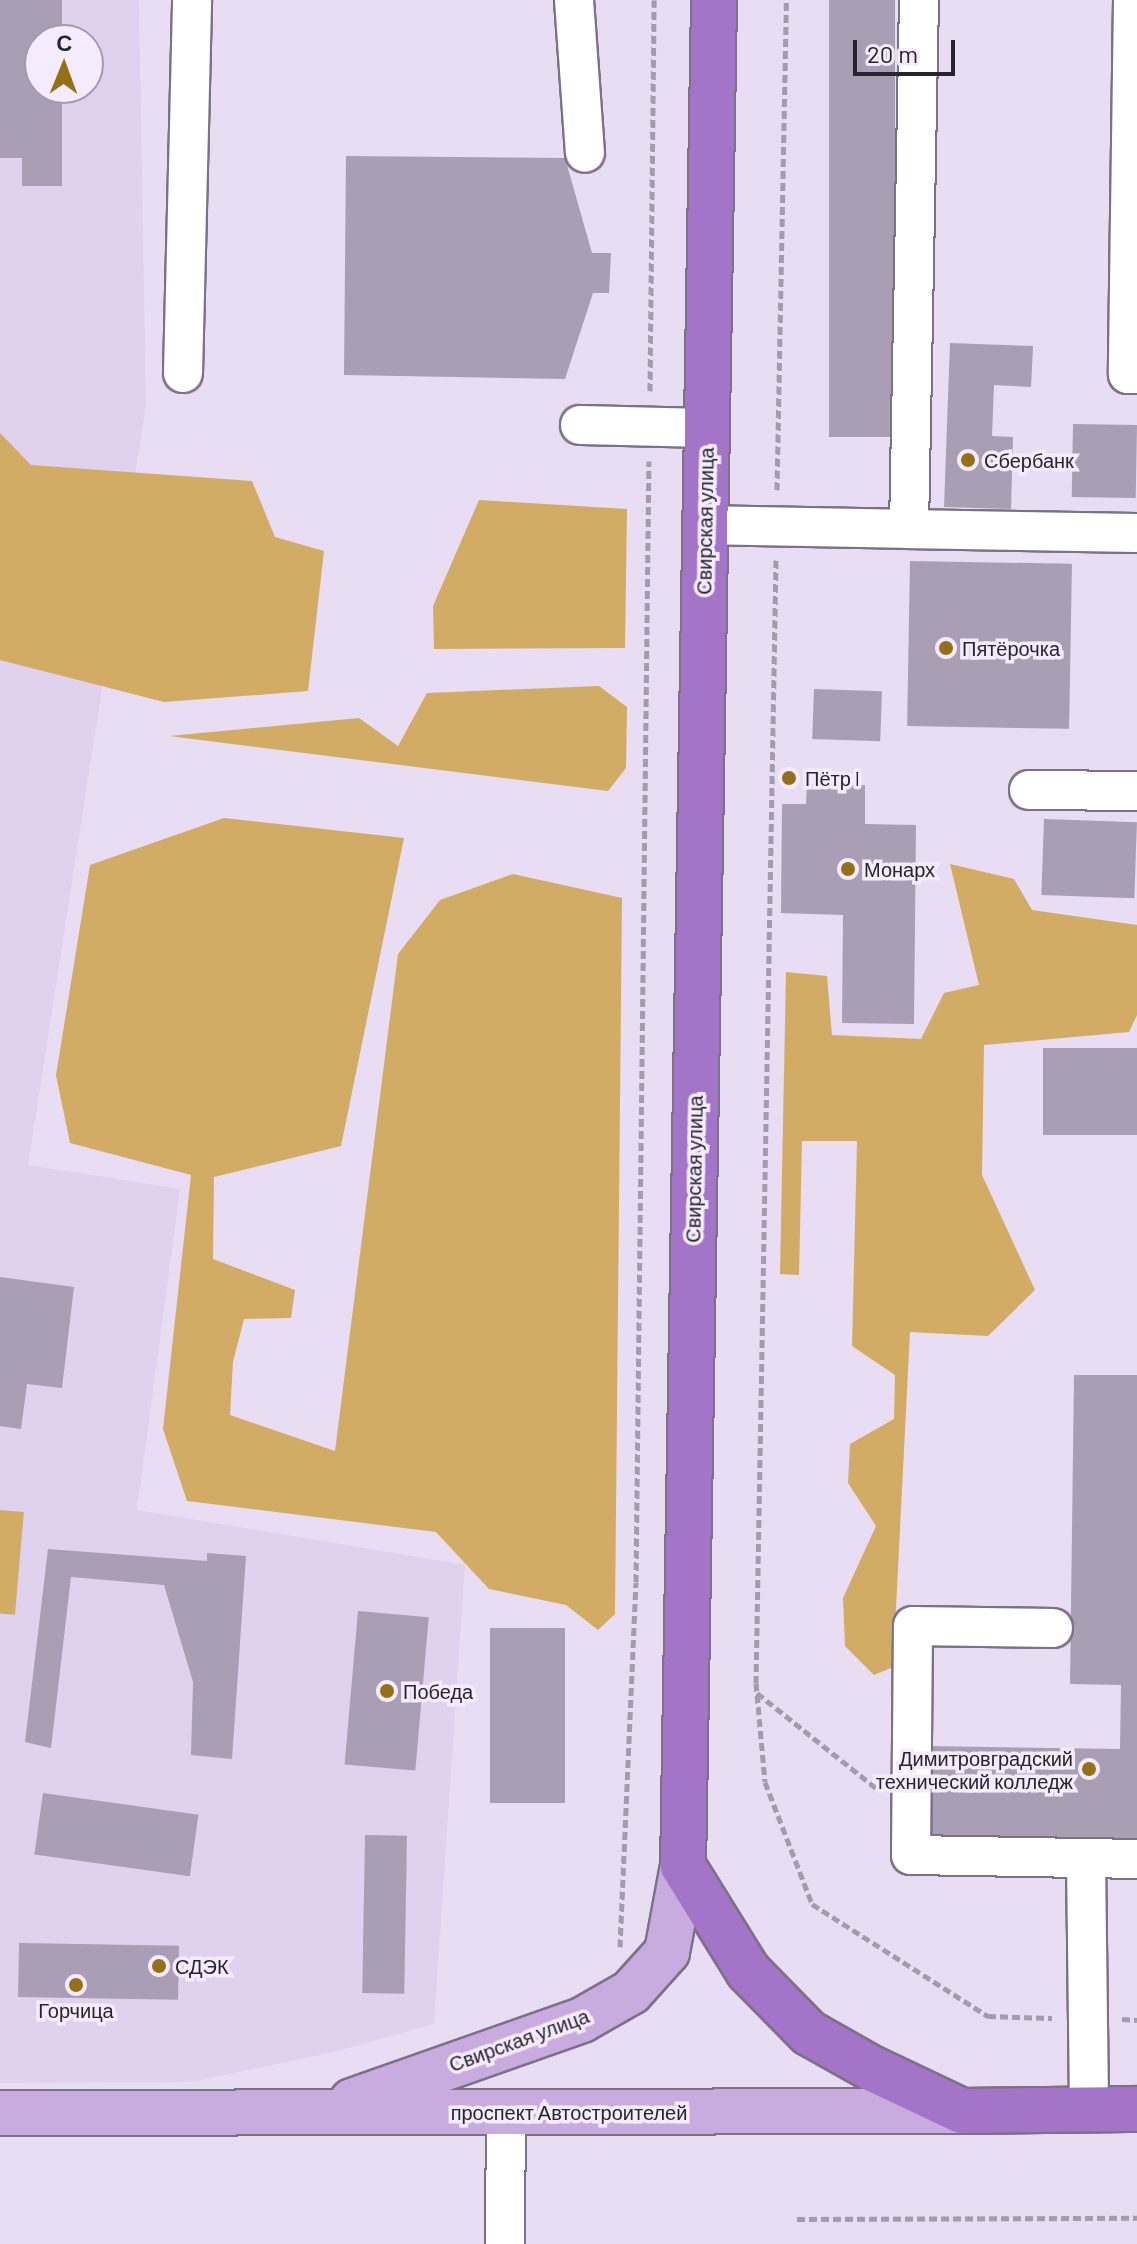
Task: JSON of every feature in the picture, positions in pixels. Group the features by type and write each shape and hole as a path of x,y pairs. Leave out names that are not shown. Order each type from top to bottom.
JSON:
{"highway":[{"name":"Свирская улица","path":"683,1866 714,0"},
{"path":"683,1866 748,1971 809,2033 962,2111"},
{"name":"проспект Автостроителей","path":"962,2111 1137,2109"}],"main road":[{"name":"Свирская улица","path":"323,2112 582,2020 617,2000 667,1952 683,1866"},
{"name":"проспект Автостроителей","path":"0,2113 962,2111"}],"lane":[{"path":"183,373 192,0"},
{"path":"574,0 585,153"},
{"path":"909,529 919,0"},
{"path":"1133,0 1128,374 1137,374"},
{"path":"580,425 707,428"},
{"path":"705,525 1137,533"},
{"path":"1029,790 1137,791"},
{"path":"1053,1628 913,1626 911,1855 1137,1859"},
{"path":"1086,1859 1089,2109"},
{"path":"505,2244 506,2112"}],"path":[{"path":"617,2000 636,1582 654,0"},
{"path":"786,0 757,1693 765,1782 812,1904 988,2016 1137,2020"},
{"path":"757,1693 911,1816"},
{"path":"797,2219 1137,2218"}],"shaded area":[{"path":"0,0 139,0 146,405 28,1165 180,1189 137,1510 465,1565 434,2024 333,2052 191,2082 0,2083"},
{"path":"0,433 31,465 252,481 275,537 324,551 308,691 164,702 0,660"},
{"path":"479,500 627,509 625,648 434,649 433,606"},
{"path":"599,686 627,707 626,768 608,791 169,736 359,718 398,746 427,693"},
{"path":"224,818 404,838 341,1146 214,1177 213,1259 295,1290 291,1318 244,1319 233,1362 230,1415 335,1451 398,954 440,900 513,874 622,898 615,1614 598,1630 566,1605 489,1589 436,1532 187,1501 163,1429 191,1175 70,1143 56,1075 90,865"},
{"path":"950,864 1014,879 1032,910 1137,925 1137,1015 1129,1032 984,1045 982,1175 1035,1290 988,1336 910,1332 893,1667 874,1675 845,1646 843,1598 876,1526 848,1483 850,1444 894,1419 895,1375 852,1346 857,1141 802,1141 799,1275 780,1274 786,972 827,976 832,1035 921,1039 944,993 979,985"},
{"path":"0,1510 24,1512 15,1615 0,1613"}],"building":[{"path":"0,0 62,0 62,24 24,24 24,104 62,104 62,186 22,186 22,158 0,158"},
{"path":"829,0 895,0 895,437 829,437"},
{"path":"346,156 565,158 592,253 611,253 609,293 593,293 565,379 344,375"},
{"path":"950,343 1033,346 1031,387 994,385 992,436 1013,437 1011,509 944,507"},
{"path":"1073,424 1137,425 1136,498 1072,497"},
{"path":"910,561 1072,564 1069,729 907,726"},
{"path":"814,689 882,691 880,741 812,739"},
{"path":"807,784 865,785 865,824 916,825 914,1024 842,1023 843,915 781,913 782,804 806,804"},
{"path":"1044,819 1137,822 1134,898 1041,895"},
{"path":"1043,1048 1137,1048 1137,1135 1043,1135"},
{"path":"0,1277 74,1287 62,1388 27,1384 21,1429 0,1426"},
{"path":"1074,1375 1137,1375 1137,1845 926,1842 928,1746 1120,1749 1121,1685 1070,1684"},
{"path":"48,1549 207,1561 207,1553 246,1556 232,1759 191,1755 193,1682 164,1585 71,1577 51,1748 25,1742"},
{"name":"Победа","path":"358,1611 429,1617 415,1771 345,1764"},
{"path":"490,1628 565,1628 565,1803 490,1803"},
{"path":"43,1793 198,1815 190,1876 34,1854"},
{"path":"365,1835 407,1836 404,1994 362,1993"},
{"path":"19,1943 179,1946 178,2000 18,1997"}],"place":[{"name":"Сбербанк","path":"968,460"},
{"name":"Пятёрочка","path":"946,648"},
{"name":"Пётр I","path":"789,778"},
{"name":"Монарх","path":"848,869"},
{"name":"Победа","path":"387,1691"},
{"name":"Димитровградский технический колледж","path":"1089,1769"},
{"name":"СДЭК","path":"159,1966"},
{"name":"Горчица","path":"76,1985"}]}
